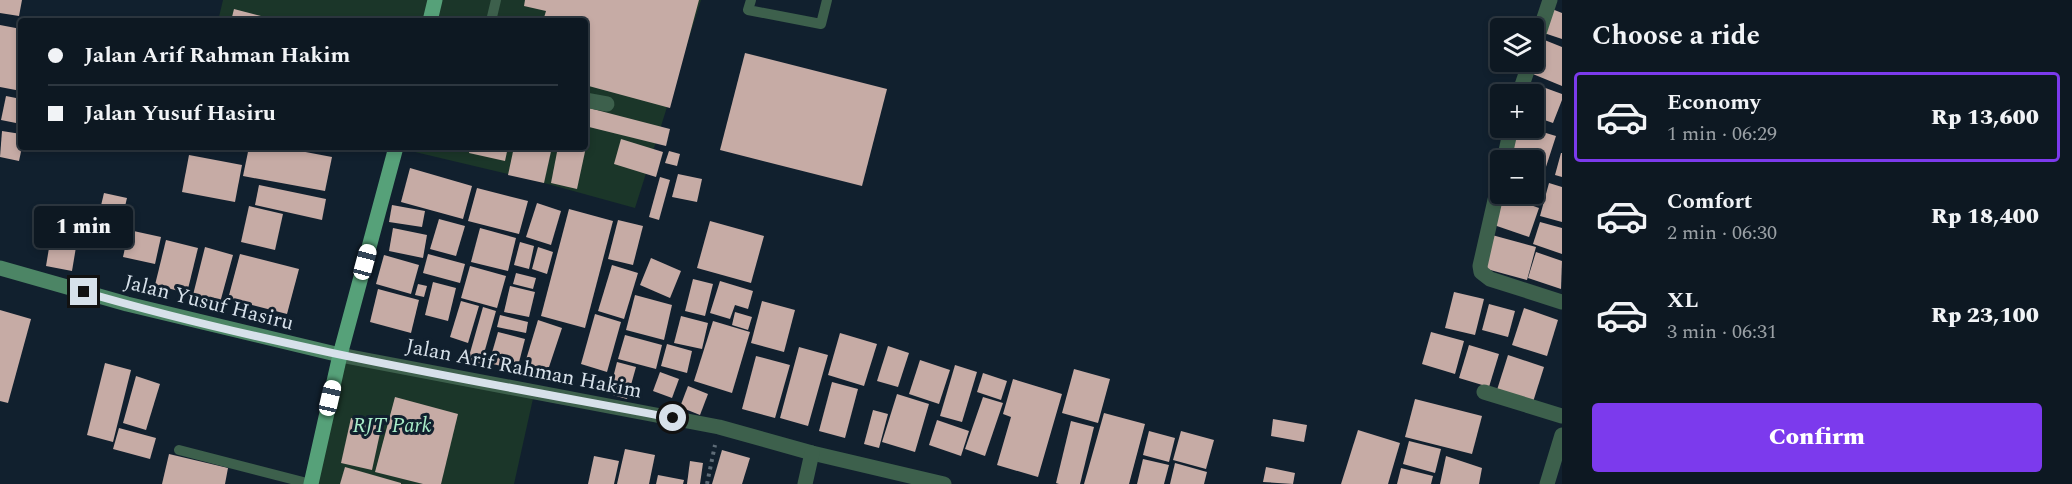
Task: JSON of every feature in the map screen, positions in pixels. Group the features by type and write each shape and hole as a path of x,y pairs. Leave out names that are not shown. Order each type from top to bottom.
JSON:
{"main road":[{"path":"431,18 435,0"},
{"path":"311,484 340,355 395,150"},
{"name":"Jalan Yusuf Hasiru","path":"0,268 127,304 340,355"}],"street":[{"path":"1544,18 1550,0"},
{"path":"588,101 607,104"},
{"path":"1494,204 1480,266 1481,272 1490,279 1562,303"},
{"name":"Jalan Arif Rahman Hakim","path":"340,355 719,427 812,453 944,484"},
{"path":"1484,392 1562,416"},
{"path":"1547,484 1562,435"},
{"path":"805,484 812,453"}],"lane":[{"path":"491,18 496,0"},
{"path":"750,0 748,10 821,24 827,0"},
{"path":"178,450 311,484"}],"path":[{"path":"707,484 719,427"}],"green space":[{"path":"223,0 701,0 635,208 537,181 407,150 588,150 588,18 219,18"},
{"name":"RJT Park","path":"347,356 534,394 514,484 315,484"}],"building":[{"path":"0,0 22,0 19,16 0,13"},
{"path":"525,0 699,0 670,108 588,86 588,18 544,18 546,11 524,6"},
{"path":"234,9 261,16 260,18 232,18"},
{"path":"1552,9 1562,13 1562,39 1544,33"},
{"path":"0,25 18,28 18,90 0,87"},
{"path":"1544,40 1562,47 1562,86 1528,72 1544,72"},
{"path":"745,53 887,89 862,186 720,150"},
{"path":"1544,87 1562,94 1553,123 1544,120"},
{"path":"6,96 18,98 18,123 1,120"},
{"path":"588,108 670,129 666,146 588,127"},
{"path":"2,131 18,134 18,150 21,150 19,161 0,157"},
{"path":"1544,132 1556,136 1544,173 1544,150 1511,150 1515,138 1544,138"},
{"path":"621,139 663,152 656,177 614,164"},
{"path":"248,150 295,150 332,157 325,191 243,176"},
{"path":"470,150 507,150 505,161 469,153"},
{"path":"513,150 551,150 544,183 508,175"},
{"path":"557,150 585,150 577,189 551,183"},
{"path":"669,151 680,154 677,166 665,163"},
{"path":"1562,153 1562,177 1555,175"},
{"path":"189,155 242,165 235,202 182,192"},
{"path":"410,168 472,186 463,219 401,202"},
{"path":"678,174 702,179 697,202 672,197"},
{"path":"660,177 670,180 659,220 649,217"},
{"path":"1549,183 1562,187 1562,222 1540,216"},
{"path":"259,185 326,199 322,220 255,205"},
{"path":"477,188 528,201 519,234 468,221"},
{"path":"104,193 127,198 121,223 98,218"},
{"path":"537,203 561,211 551,245 526,237"},
{"path":"1498,204 1527,204 1539,208 1529,237 1491,224"},
{"path":"392,205 425,211 422,227 389,222"},
{"path":"249,206 283,214 275,250 241,242"},
{"path":"569,209 613,221 585,328 541,316"},
{"path":"439,219 465,226 456,256 430,249"},
{"path":"618,220 643,226 633,265 608,259"},
{"path":"710,221 764,236 751,283 697,268"},
{"path":"1540,222 1562,228 1562,254 1533,244"},
{"path":"53,224 79,229 72,271 46,266"},
{"path":"393,228 427,235 423,258 389,251"},
{"path":"480,228 516,238 508,271 471,262"},
{"path":"129,230 161,237 155,264 123,257"},
{"path":"1492,235 1536,247 1527,280 1483,268"},
{"path":"166,240 198,248 187,293 155,285"},
{"path":"520,242 534,246 529,269 514,265"},
{"path":"205,247 233,255 218,310 191,303"},
{"path":"538,247 553,252 547,274 532,269"},
{"path":"1536,252 1562,261 1561,289 1528,278"},
{"path":"240,254 299,269 287,314 228,299"},
{"path":"428,254 465,264 460,283 423,273"},
{"path":"384,255 419,265 411,294 376,284"},
{"path":"651,258 681,271 670,298 640,285"},
{"path":"612,265 638,273 624,319 598,311"},
{"path":"470,266 506,276 497,308 461,298"},
{"path":"516,273 536,278 533,289 513,284"},
{"path":"693,279 713,284 705,316 685,311"},
{"path":"720,281 753,291 748,309 735,305 730,319 710,313"},
{"path":"433,282 456,288 448,321 425,315"},
{"path":"418,284 427,286 424,297 415,295"},
{"path":"510,286 535,292 529,317 504,312"},
{"path":"378,289 419,300 411,333 370,322"},
{"path":"1454,292 1484,299 1475,335 1445,328"},
{"path":"635,295 672,305 664,340 626,330"},
{"path":"461,301 479,306 468,343 450,337"},
{"path":"762,301 795,310 784,352 751,343"},
{"path":"1489,304 1515,311 1508,337 1482,330"},
{"path":"483,307 496,311 481,364 468,360"},
{"path":"1524,308 1558,320 1547,356 1512,345"},
{"path":"0,310 31,319 8,403 0,401"},
{"path":"735,312 752,317 748,330 732,325"},
{"path":"595,314 621,322 607,372 581,364"},
{"path":"500,315 528,322 526,333 497,327"},
{"path":"681,316 708,323 702,349 674,343"},
{"path":"538,320 562,328 548,370 525,363"},
{"path":"713,321 750,332 732,393 694,381"},
{"path":"498,332 525,339 517,370 489,363"},
{"path":"1431,332 1464,341 1455,374 1422,364"},
{"path":"840,333 877,344 864,386 828,375"},
{"path":"625,335 662,345 656,369 618,359"},
{"path":"667,344 692,351 687,373 661,366"},
{"path":"1469,345 1499,354 1489,387 1459,378"},
{"path":"888,346 909,353 898,387 877,381"},
{"path":"799,347 828,355 808,426 780,418"},
{"path":"1508,355 1544,367 1533,402 1497,390"},
{"path":"756,356 790,365 775,418 742,409"},
{"path":"920,360 950,370 939,404 909,394"},
{"path":"617,362 636,367 627,399 609,394"},
{"path":"105,363 131,370 113,442 87,435"},
{"path":"955,365 977,372 962,422 940,416"},
{"path":"1074,369 1110,379 1098,423 1062,413"},
{"path":"660,372 679,379 672,398 653,391"},
{"path":"983,373 1007,381 1001,400 977,392"},
{"path":"136,376 160,384 146,430 123,423"},
{"path":"1013,379 1062,394 1038,477 997,465 1011,417 1003,414"},
{"path":"832,382 858,389 845,438 819,431"},
{"path":"688,386 708,394 700,415 680,407"},
{"path":"897,394 929,404 915,452 882,442"},
{"path":"395,397 458,414 441,484 423,484 375,472"},
{"path":"983,397 1003,403 985,456 965,449"},
{"path":"1415,399 1482,416 1472,454 1405,437"},
{"path":"873,410 888,414 879,448 864,444"},
{"path":"1104,413 1145,424 1129,484 1084,484"},
{"path":"351,418 382,424 372,470 341,463"},
{"path":"1273,419 1307,425 1304,442 1271,436"},
{"path":"937,420 969,431 961,456 929,445"},
{"path":"1071,421 1094,427 1080,484 1059,484 1056,483"},
{"path":"119,428 156,438 150,459 113,449"},
{"path":"1358,430 1400,443 1388,484 1341,484"},
{"path":"1149,431 1175,438 1169,462 1143,455"},
{"path":"1181,431 1214,440 1206,469 1173,460"},
{"path":"1409,441 1441,449 1435,473 1403,464"},
{"path":"625,449 655,455 649,484 617,484"},
{"path":"722,450 750,458 742,484 712,484"},
{"path":"169,454 228,468 225,484 162,484"},
{"path":"594,456 619,461 614,484 588,484"},
{"path":"1446,456 1482,468 1479,484 1440,484"},
{"path":"1143,459 1169,465 1164,484 1137,484"},
{"path":"690,461 703,463 700,484 687,484"},
{"path":"1175,463 1207,472 1204,484 1170,484"},
{"path":"345,467 401,483 401,484 340,484"},
{"path":"1266,467 1295,473 1293,484 1263,482"},
{"path":"1401,468 1433,476 1431,484 1397,484"},
{"path":"658,475 684,480 683,484 656,484"}],"route":[{"path":"84,292 347,356 673,418"}]}
